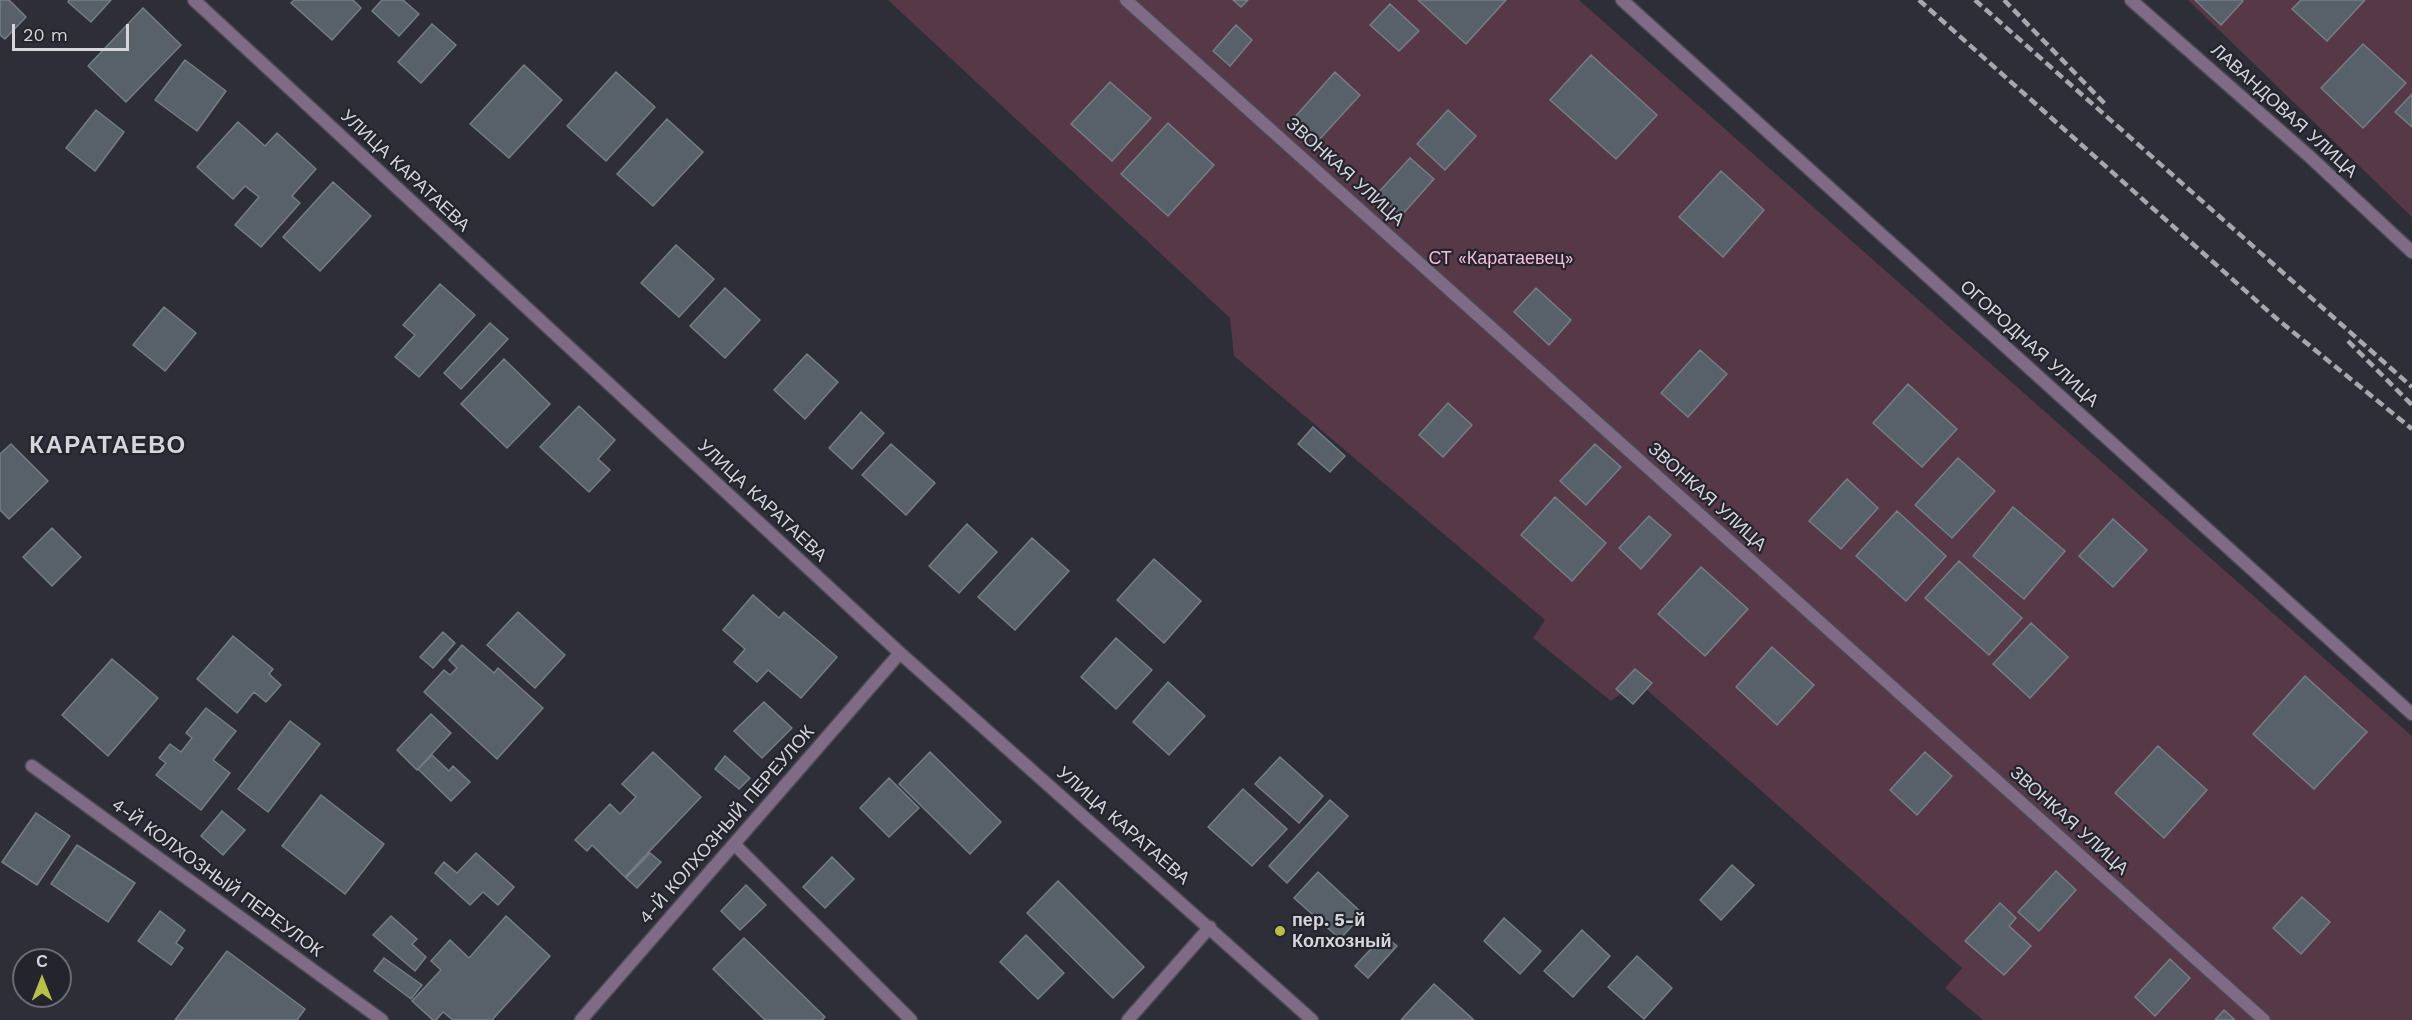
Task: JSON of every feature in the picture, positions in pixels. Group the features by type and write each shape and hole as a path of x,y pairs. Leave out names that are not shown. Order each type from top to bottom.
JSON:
{"street":[{"name":"УЛИЦА КАРАТАЕВА","path":"194,0 900,653 1312,1020"},
{"name":"ЗВОНКАЯ УЛИЦА","path":"1126,0 2264,1020"},
{"name":"ОГОРОДНАЯ УЛИЦА","path":"1622,0 2412,714"},
{"name":"ЛАВАНДОВАЯ УЛИЦА","path":"2131,0 2309,156 2412,252"},
{"name":"4-Й КОЛХОЗНЫЙ ПЕРЕУЛОК","path":"581,1020 900,653"},
{"name":"4-Й КОЛХОЗНЫЙ ПЕРЕУЛОК","path":"32,766 382,1020"},
{"path":"735,844 911,1020"},
{"path":"1128,1020 1210,927"}],"green space":[{"name":"СТ «Каратаевец»","path":"888,0 1579,0 2412,736 2412,1020 1983,1020 1945,988 1962,968 1638,682 1611,701 1533,638 1545,620 1234,356 1230,318"},
{"path":"2188,0 2412,0 2412,217"}],"building":[{"path":"0,0 9,0 26,17 5,39 0,35"},
{"path":"69,0 111,0 91,22 68,2"},
{"path":"294,0 353,0 361,8 332,40 291,3"},
{"path":"382,0 403,0 419,14 399,36 372,11"},
{"path":"1233,0 1248,0 1241,7"},
{"path":"1418,0 1506,0 1466,44"},
{"path":"2195,0 2242,0 2243,1 2221,25"},
{"path":"2301,0 2365,0 2327,41 2292,9"},
{"path":"1390,4 1419,31 1399,51 1370,25"},
{"path":"143,8 181,45 126,102 88,66"},
{"path":"432,24 456,45 421,83 398,62"},
{"path":"1236,25 1252,40 1230,66 1213,51"},
{"path":"2363,44 2406,83 2363,128 2321,88"},
{"path":"1591,55 1657,115 1616,159 1550,100"},
{"path":"185,60 226,91 197,131 155,100"},
{"path":"524,65 562,100 509,158 470,124"},
{"path":"616,72 655,107 606,161 567,126"},
{"path":"1335,72 1360,95 1318,141 1294,118"},
{"path":"1110,82 1151,118 1112,161 1071,124"},
{"path":"2412,94 2412,127 2395,112"},
{"path":"96,110 124,132 95,171 66,148"},
{"path":"1448,110 1476,136 1445,170 1417,144"},
{"path":"667,119 703,152 653,206 617,174"},
{"path":"238,122 265,146 277,133 316,169 292,196 300,203 261,247 235,225 259,197 245,186 233,199 197,167"},
{"path":"1168,123 1214,165 1168,216 1121,174"},
{"path":"1410,158 1434,179 1401,216 1377,194"},
{"path":"1721,171 1764,210 1723,257 1679,217"},
{"path":"333,182 371,216 320,271 283,237"},
{"path":"676,245 714,279 679,317 641,283"},
{"path":"440,284 475,315 419,377 395,357 415,335 403,325"},
{"path":"725,288 760,320 725,358 690,326"},
{"path":"1536,288 1571,320 1549,345 1514,312"},
{"path":"164,307 196,333 165,371 133,345"},
{"path":"490,323 508,339 461,389 444,373"},
{"path":"1700,350 1727,374 1688,417 1661,393"},
{"path":"807,354 838,382 805,419 774,390"},
{"path":"504,359 550,404 507,448 461,404"},
{"path":"1908,384 1957,429 1922,467 1873,423"},
{"path":"1448,403 1472,425 1443,457 1419,435"},
{"path":"579,406 615,440 598,459 610,470 589,492 540,447"},
{"path":"861,412 884,433 852,469 829,448"},
{"path":"1313,427 1345,456 1330,472 1298,444"},
{"path":"11,444 48,481 9,519 0,510 0,454"},
{"path":"891,444 935,483 906,515 862,475"},
{"path":"1595,444 1621,467 1586,505 1560,481"},
{"path":"1958,458 1995,491 1952,538 1915,505"},
{"path":"1847,479 1878,508 1841,549 1809,521"},
{"path":"1555,497 1606,543 1572,581 1521,535"},
{"path":"2013,507 2065,551 2024,599 1973,556"},
{"path":"1897,511 1946,556 1906,601 1856,556"},
{"path":"1649,516 1671,535 1641,569 1619,548"},
{"path":"2113,519 2147,550 2113,587 2079,556"},
{"path":"967,524 997,552 959,593 929,566"},
{"path":"52,528 81,557 52,586 23,557"},
{"path":"1032,538 1069,571 1015,630 978,597"},
{"path":"1154,559 1201,601 1164,643 1117,600"},
{"path":"1959,561 2022,618 1989,655 1925,598"},
{"path":"1701,567 1748,609 1705,656 1658,614"},
{"path":"753,595 779,618 784,612 837,657 801,698 768,670 757,682 734,662 745,649 723,630"},
{"path":"518,612 565,655 535,688 487,645"},
{"path":"2031,623 2068,657 2030,698 1993,664"},
{"path":"443,632 455,643 433,668 420,657"},
{"path":"233,636 273,669 269,674 281,685 266,702 254,692 237,713 197,679"},
{"path":"1116,638 1152,670 1116,709 1081,677"},
{"path":"462,645 494,673 498,668 543,708 497,759 424,692 444,670 450,675 457,668 449,660"},
{"path":"1772,647 1814,685 1777,725 1736,687"},
{"path":"112,659 158,698 108,756 62,715"},
{"path":"1635,669 1652,683 1633,704 1616,689"},
{"path":"2305,676 2367,732 2314,789 2253,734"},
{"path":"1168,682 1205,716 1169,755 1133,722"},
{"path":"764,702 792,728 762,758 734,731"},
{"path":"206,708 236,731 213,760 230,773 201,810 156,775 166,763 159,758 170,744 181,752 192,738 186,733"},
{"path":"431,714 451,733 417,770 397,750"},
{"path":"290,721 320,744 268,812 238,789"},
{"path":"2158,746 2207,790 2164,838 2115,793"},
{"path":"653,752 701,797 625,877 592,845 587,851 575,840 610,804 620,814 636,797 622,784"},
{"path":"930,752 1001,822 970,854 899,784"},
{"path":"1925,752 1952,776 1917,815 1890,790"},
{"path":"432,755 449,771 453,766 470,782 451,801 418,769"},
{"path":"725,756 750,778 739,789 715,769"},
{"path":"1280,757 1323,796 1299,823 1255,784"},
{"path":"889,778 919,808 889,837 860,808"},
{"path":"1243,789 1287,829 1252,866 1208,827"},
{"path":"321,795 384,844 345,894 282,846"},
{"path":"1330,800 1348,816 1287,883 1269,866"},
{"path":"222,811 245,830 223,855 201,836"},
{"path":"36,813 70,836 37,885 2,862"},
{"path":"77,845 135,883 108,922 51,884"},
{"path":"476,853 514,887 498,905 483,892 470,905 435,873 444,862 457,873"},
{"path":"650,853 661,862 637,888 626,878"},
{"path":"832,857 854,879 825,908 803,887"},
{"path":"1732,865 1754,885 1721,920 1700,900"},
{"path":"2056,871 2076,890 2039,931 2018,912"},
{"path":"1318,872 1363,914 1340,939 1294,898"},
{"path":"1058,881 1144,967 1113,998 1027,913"},
{"path":"746,885 766,905 740,930 721,911"},
{"path":"2302,897 2330,922 2301,954 2273,928"},
{"path":"2000,903 2016,918 2009,926 2031,946 2004,975 1965,941"},
{"path":"160,911 185,930 176,943 183,948 171,965 138,941"},
{"path":"391,916 417,939 412,944 426,957 415,971 373,935"},
{"path":"506,916 550,956 492,1020 453,1020 443,1012 436,1020 433,1020 412,1001 441,970 431,961 450,940 469,958"},
{"path":"1504,918 1541,951 1520,974 1484,941"},
{"path":"1582,930 1610,956 1573,997 1544,971"},
{"path":"1026,935 1064,973 1038,999 1000,962"},
{"path":"1384,935 1397,946 1368,978 1355,966"},
{"path":"744,938 825,1017 822,1020 765,1020 713,969"},
{"path":"227,951 305,1009 297,1020 175,1020"},
{"path":"1637,956 1672,988 1644,1019 1608,987"},
{"path":"384,958 422,985 411,999 374,971"},
{"path":"2170,959 2190,978 2155,1016 2135,997"},
{"path":"1434,984 1474,1020 1401,1020"},
{"path":"2224,1010 2235,1020 2215,1020"}],"railway":[{"path":"1919,0 2277,319 2412,429"},
{"path":"1975,0 2412,387"},
{"path":"2004,0 2107,106"},
{"path":"2348,341 2412,405"}],"place":[{"name":"пер. 5-й Колхозный","path":"1280,931"}],"district":[{"name":"КАРАТАЕВО","path":"108,446"}]}
